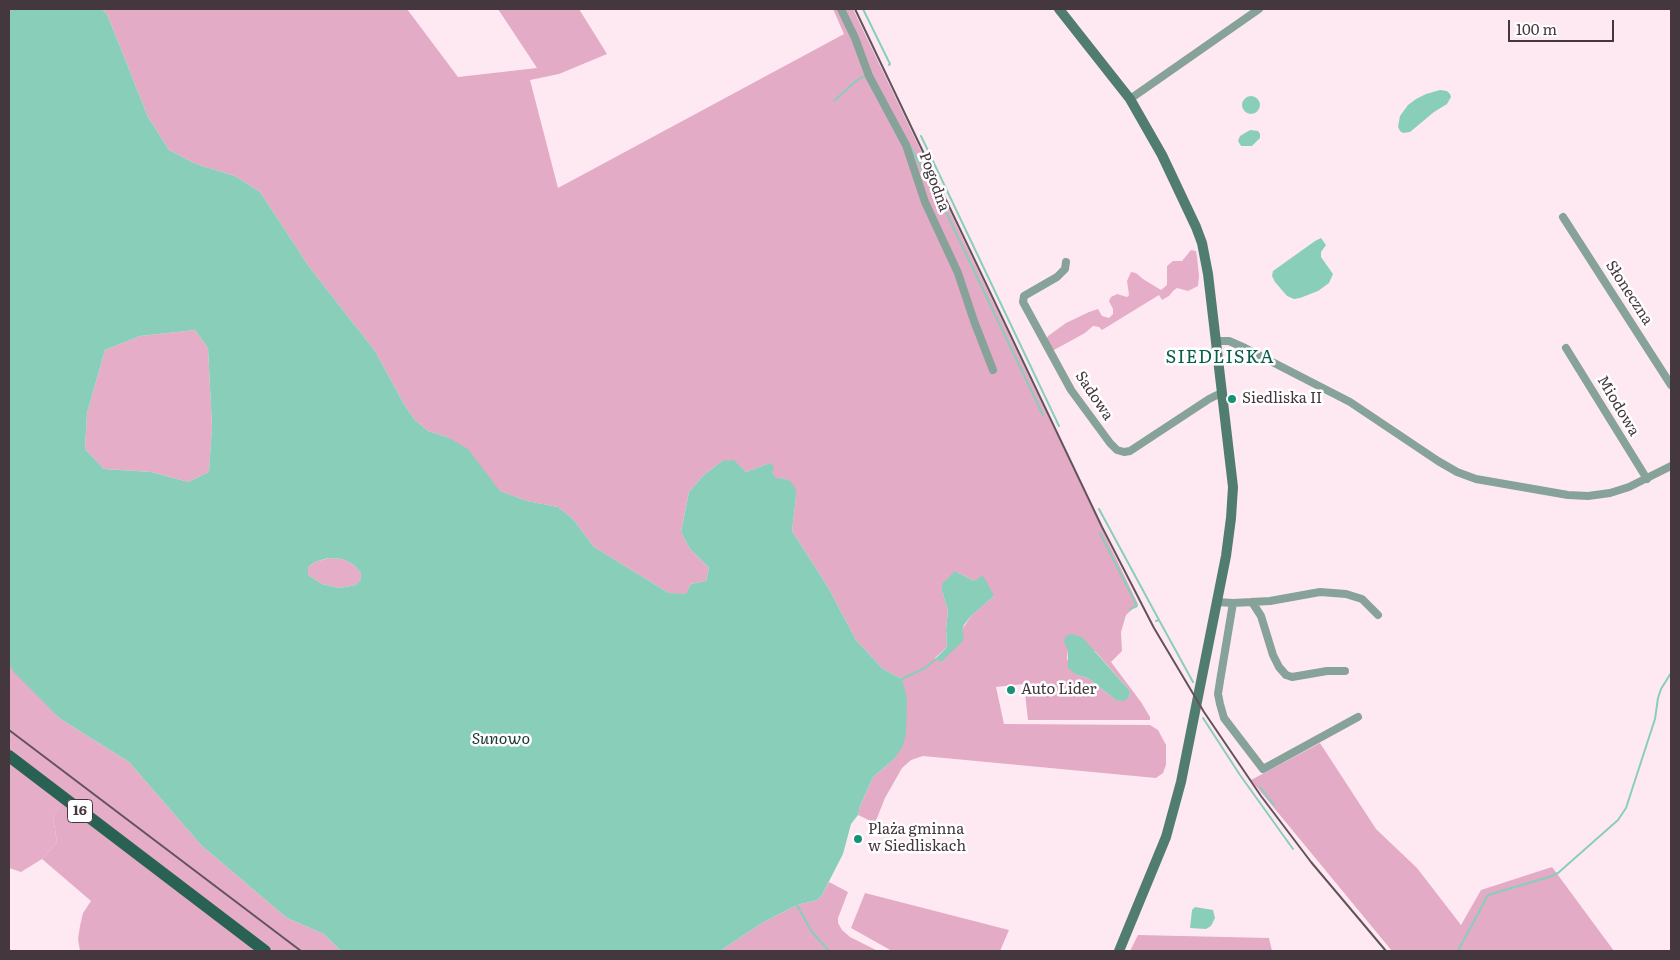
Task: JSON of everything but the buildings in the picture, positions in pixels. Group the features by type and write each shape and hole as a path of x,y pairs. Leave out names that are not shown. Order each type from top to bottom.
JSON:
{"main road":[{"path":"1058,9 1130,99 1162,155 1199,235 1206,260 1233,497 1217,602 1174,811 1166,837 1119,951"},
{"name":"16","path":"9,756 265,951"}],"street":[{"name":"Pogodna","path":"841,9 855,38 869,76 906,145 925,202 958,273 993,370"},
{"path":"1130,99 1258,9"},
{"name":"Słoneczna","path":"1564,216 1671,385"},
{"name":"Sadowa","path":"1066,262 1065,269 1058,277 1024,296 1023,302 1071,390 1117,450 1130,451 1210,399 1217,395 1222,396"},
{"path":"1215,341 1229,341 1350,402 1438,461 1458,472 1476,478 1568,495 1588,496 1610,493 1647,479 1671,466"},
{"name":"Miodowa","path":"1566,348 1647,479"},
{"path":"1217,602 1270,601 1320,592 1346,594 1362,599 1378,615"},
{"path":"1252,602 1261,616 1273,655 1286,676 1292,677 1327,671 1345,671"},
{"path":"1233,603 1220,681 1220,704 1224,718 1263,769 1358,717"}],"shaded area":[{"path":"102,9 407,9 458,77 537,68 498,9 579,9 607,54 559,74 530,80 558,188 844,34 833,9 853,9 1138,604 1126,615 1121,632 1122,651 1111,662 1141,702 1150,720 1028,720 1024,684 996,687 1004,724 1150,725 1158,730 1166,745 1166,765 1163,773 1156,778 923,756 911,760 902,768 885,798 875,823 858,815 873,777 893,760 906,735 902,679 883,669 856,640 828,587 792,531 796,497 788,480 782,478 777,480 772,473 770,463 746,472 734,461 722,461 703,476 689,492 681,532 690,549 709,568 706,581 691,584 686,595 669,593 594,547 573,519 558,507 527,501 500,491 447,437 428,431 415,420 405,406 375,351 310,268 260,192 235,176 196,164 169,150 148,117 107,14","holes":["957,572 974,581 977,580 994,596 971,616 941,662 935,658 947,647 948,610 942,591","1068,650 1095,651 1130,691 1129,697 1116,700 1088,678 1077,675 1067,659"]},
{"path":"1191,250 1196,251 1199,276 1198,286 1188,291 1177,288 1162,300 1159,295 1102,330 1099,327 1093,326 1085,333 1054,350 1046,350 1043,346 1048,336 1066,323 1089,312 1098,309 1102,316 1109,318 1113,314 1109,301 1111,297 1117,294 1127,297 1129,295 1127,281 1131,272 1136,273 1161,290 1167,285 1167,266 1173,261 1182,261"},
{"path":"195,330 208,348 212,426 209,472 188,482 151,472 104,469 85,449 87,413 105,350 140,336"},
{"path":"329,558 343,559 354,565 361,573 361,579 356,585 339,588 322,584 308,575 308,567 315,562"},
{"path":"9,665 59,718 129,762 201,845 287,918 324,934 341,951 273,951 68,795 53,817 57,842 42,859 21,872 9,868"},
{"path":"1320,743 1376,829 1417,868 1461,925 1481,890 1552,867 1614,951 1392,951 1251,780"},
{"path":"62,803 257,951 80,951 78,939 80,926 83,913 91,901 42,859 57,842 53,817"},
{"path":"829,882 848,892 838,918 838,923 842,930 850,937 878,951 720,951 762,923 797,905 817,900"},
{"path":"865,893 1009,930 1000,951 892,951 851,928"},
{"path":"1138,935 1269,938 1272,951 1130,951"}],"water":[{"name":"Sunowo","path":"9,9 102,9 107,14 148,117 169,150 196,164 235,176 260,192 310,268 375,351 405,406 415,420 428,431 447,437 468,449 500,491 527,501 558,507 573,519 594,547 669,593 686,594 691,584 706,581 709,568 690,549 681,532 689,492 703,476 722,461 734,460 746,472 770,463 774,467 772,473 777,479 788,480 796,490 792,531 828,587 856,640 883,669 902,679 907,698 906,735 902,748 893,760 873,777 858,815 851,824 843,854 822,895 817,900 797,905 762,923 720,951 341,951 324,934 287,918 201,845 129,762 59,718 9,665","holes":["195,330 208,348 212,426 209,472 188,482 151,472 104,469 85,449 87,413 105,350 140,336","328,558 343,559 354,565 361,573 361,579 356,585 339,588 322,584 308,575 308,567 315,562"]},
{"path":"1440,90 1447,91 1450,94 1451,97 1447,104 1410,132 1403,133 1400,131 1398,127 1400,116 1408,105 1426,94"},
{"path":"1251,96 1259,101 1260,105 1255,113 1251,114 1243,109 1242,105 1247,97"},
{"path":"1250,130 1258,131 1260,138 1252,146 1241,146 1238,141 1240,136"},
{"path":"1321,238 1326,245 1321,252 1321,257 1333,274 1329,283 1318,291 1300,298 1294,299 1287,296 1275,282 1272,276 1273,271"},
{"path":"954,572 974,581 982,576 984,577 994,596 971,616 964,625 962,642 941,662 935,659 947,647 948,610 942,591 942,584"},
{"path":"1071,634 1082,637 1130,691 1129,697 1124,701 1116,700 1088,678 1077,675 1068,668 1068,650 1064,642 1065,637"},
{"path":"1195,907 1213,910 1215,918 1211,926 1206,929 1190,928 1192,910"}],"waterway":[{"path":"863,9 889,65"},
{"path":"834,101 856,81 866,75"},
{"path":"921,136 1059,426"},
{"path":"909,144 931,186 934,187 1043,415"},
{"path":"1099,509 1159,620"},
{"path":"1100,533 1137,606 1130,609"},
{"path":"1156,621 1159,620 1193,682"},
{"path":"902,679 925,668 935,660"},
{"path":"1458,951 1488,895 1558,873 1618,820 1626,808 1655,719 1661,689 1671,673"},
{"path":"1203,718 1240,775 1293,849"},
{"path":"1260,787 1274,805"},
{"path":"797,905 812,932 829,951"}],"railway":[{"path":"855,9 1102,527 1154,628 1204,712 1261,796 1311,862 1386,951"},
{"path":"9,730 301,951"}],"place":[{"name":"Siedliska II","path":"1232,399"},
{"name":"Auto Lider","path":"1011,690"},
{"name":"Plaża gminna w Siedliskach","path":"858,839"}],"district":[{"name":"SIEDLISKA","path":"1220,358"}]}
